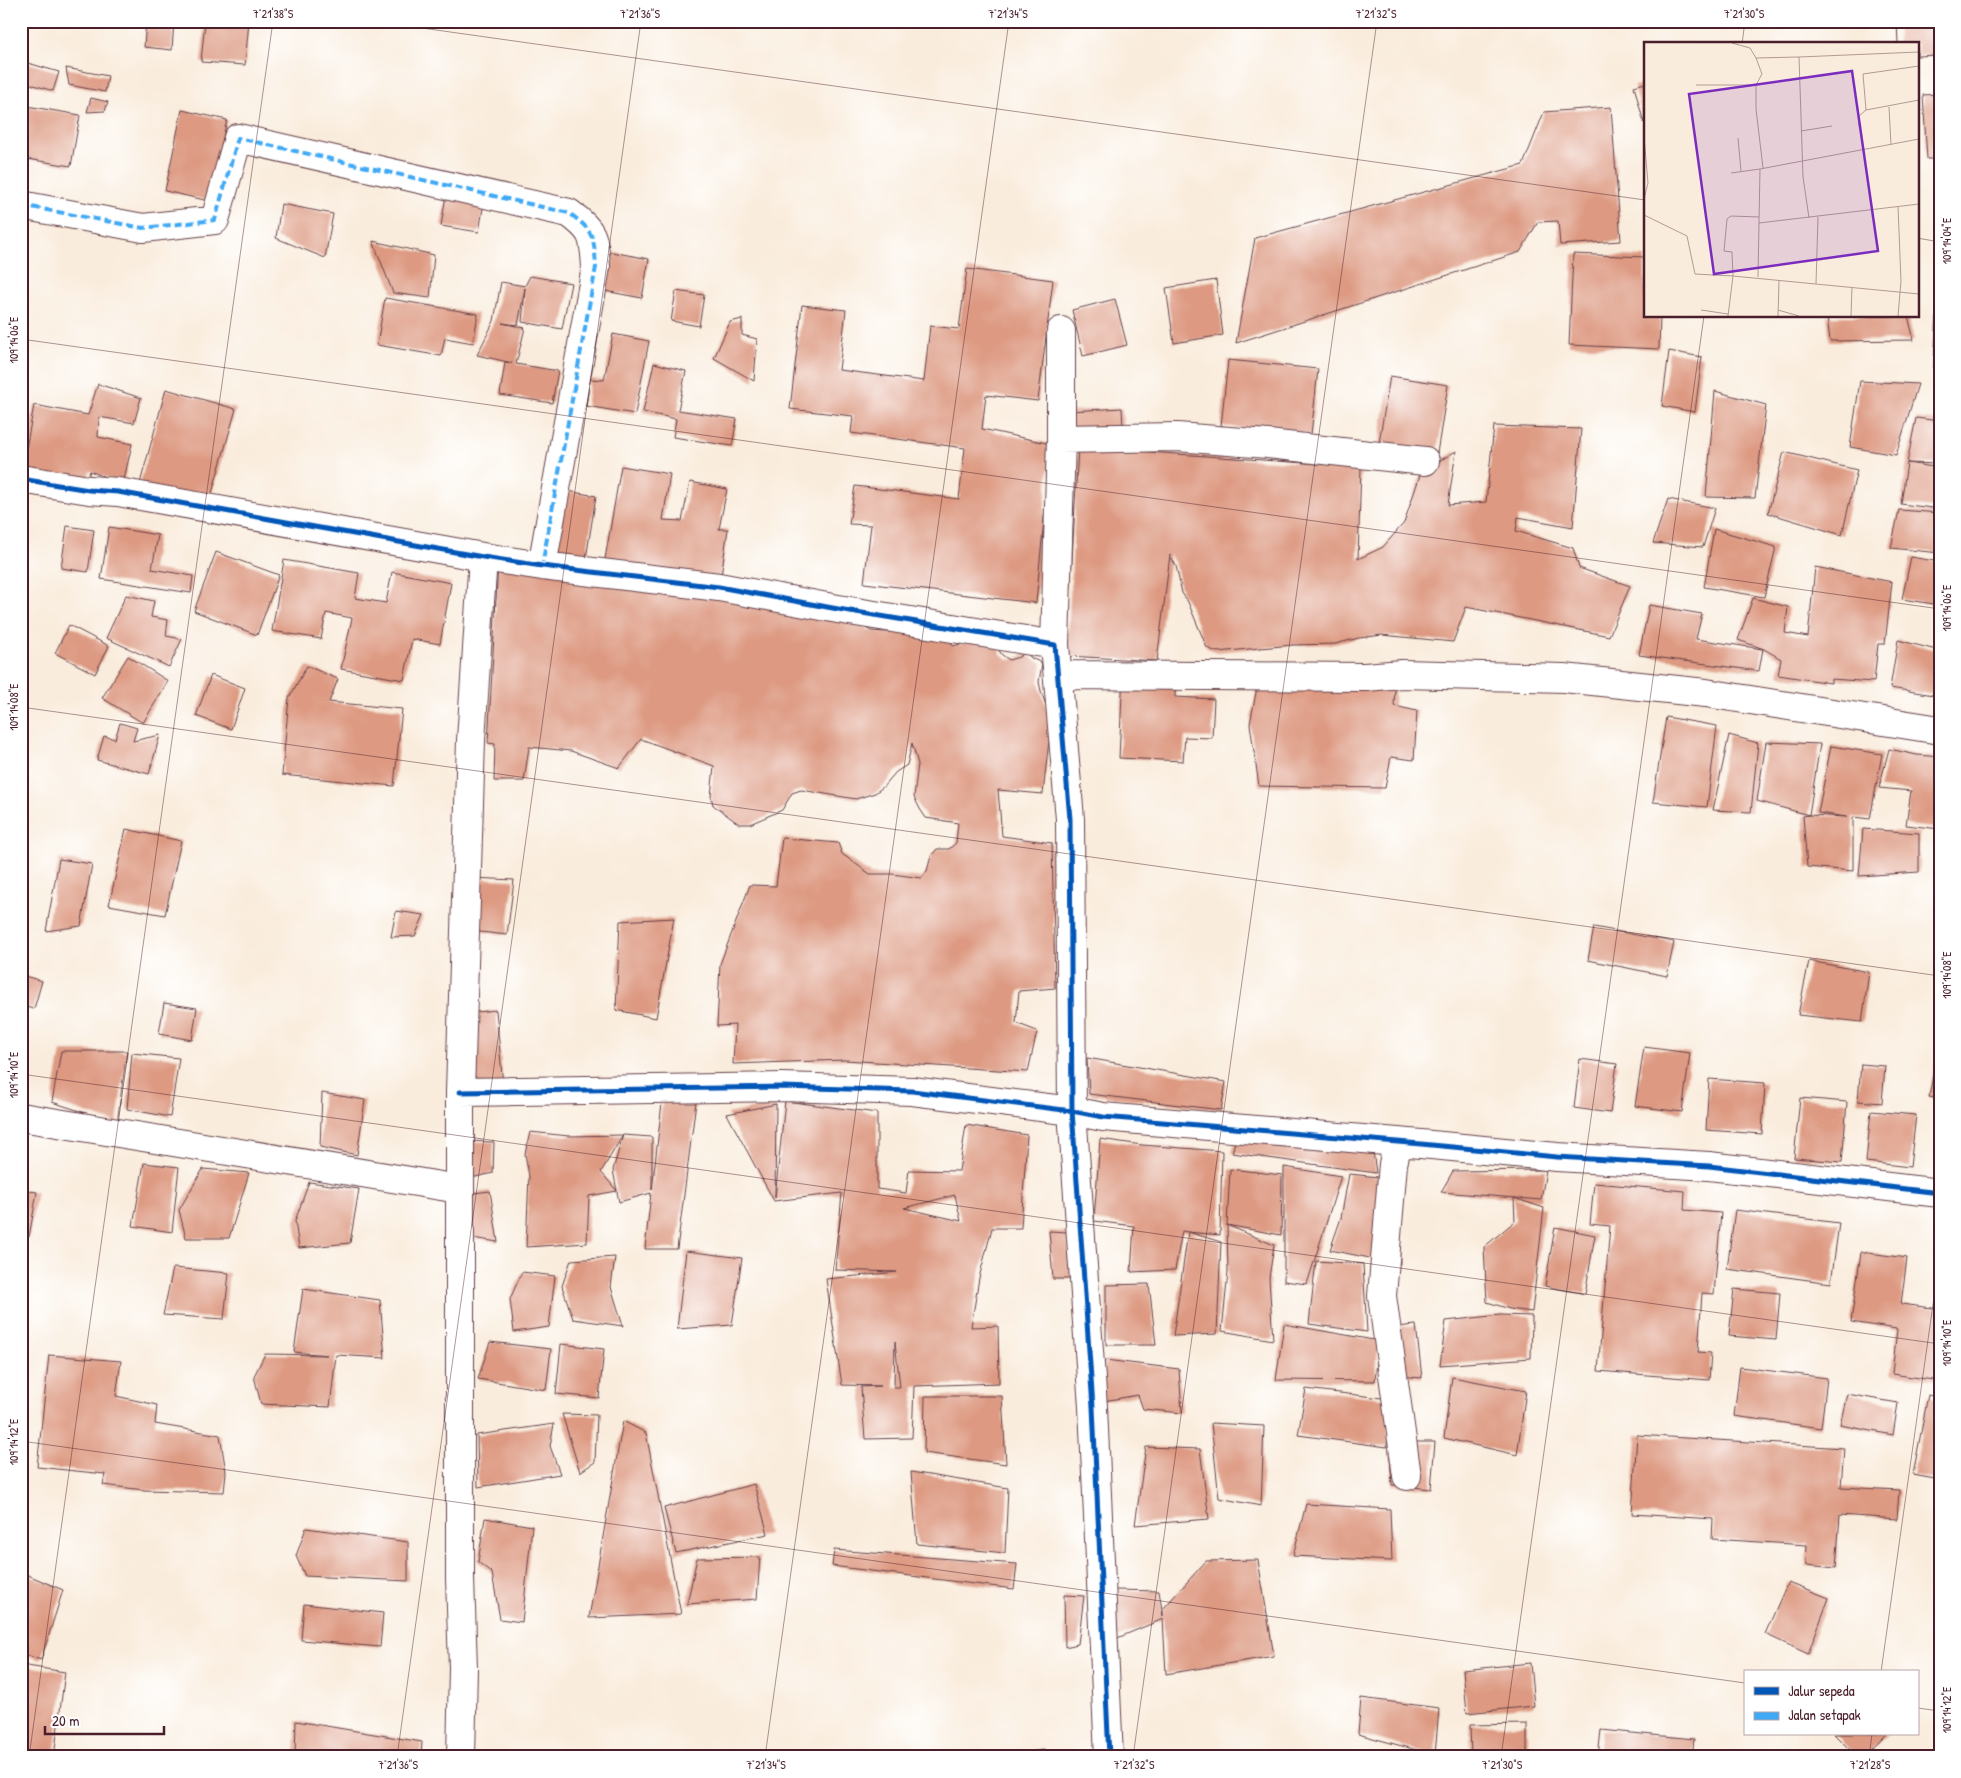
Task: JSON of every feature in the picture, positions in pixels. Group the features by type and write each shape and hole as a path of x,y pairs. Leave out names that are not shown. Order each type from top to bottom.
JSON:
{"street":[{"path":"21,205 143,228 215,220 238,138 569,213 586,226 594,243 596,267 542,566"},
{"path":"1061,331 1061,439 1055,644 1070,819 1072,1111 1093,1407 1109,1757"},
{"path":"1061,439 1177,437 1268,444 1425,461"},
{"path":"21,479 89,490 118,492 483,557 542,566 720,587 838,609 1055,644"},
{"path":"461,1757 463,1668 460,1568 460,1092 471,740 483,557"},
{"path":"1059,676 1364,677 1402,674 1564,678 1706,693 1940,730"},
{"path":"460,1092 782,1087 912,1090 1072,1111 1103,1118 1557,1157 1709,1166 1940,1193"},
{"path":"21,1117 459,1189"},
{"path":"1398,1142 1393,1164 1382,1296 1407,1476"}],"building":[{"path":"146,21 174,21 172,50 144,47"},
{"path":"205,21 249,21 245,65 201,62"},
{"path":"1897,21 1940,21 1940,55 1918,56 1918,42 1898,42"},
{"path":"21,61 59,72 53,91 21,81"},
{"path":"66,68 108,76 105,92 69,85"},
{"path":"1644,83 1644,123 1634,86"},
{"path":"1940,94 1940,159 1927,159 1923,95"},
{"path":"91,98 108,102 105,111 87,112"},
{"path":"21,105 80,115 71,166 21,158"},
{"path":"1611,107 1621,241 1560,245 1558,221 1538,222 1520,252 1236,343 1255,238 1523,165 1544,112"},
{"path":"182,110 227,120 209,201 165,191"},
{"path":"448,183 486,190 479,232 441,226"},
{"path":"281,204 333,214 325,258 276,238"},
{"path":"373,241 434,255 430,298 393,293"},
{"path":"601,250 649,259 642,298 594,289"},
{"path":"1573,254 1644,257 1644,318 1660,318 1659,349 1569,345"},
{"path":"967,269 1053,280 1038,401 986,395 982,429 1051,444 1036,603 864,583 871,525 849,524 855,486 959,499 965,448 851,433 853,416 790,409 802,305 846,310 839,370 924,381 930,326 959,329"},
{"path":"530,276 571,283 562,329 522,322 525,288 518,325 502,323 525,328 516,364 558,371 552,403 500,395 505,362 512,363 477,355 494,321 501,282 525,286"},
{"path":"1216,280 1223,335 1174,343 1166,288"},
{"path":"676,291 704,295 699,326 671,321"},
{"path":"1938,297 1940,297 1940,398 1932,396"},
{"path":"385,298 478,314 473,343 445,338 441,356 377,345"},
{"path":"1115,299 1127,345 1083,356 1072,310"},
{"path":"1827,318 1908,318 1914,340 1830,341"},
{"path":"742,319 742,335 757,339 754,381 714,358 730,322"},
{"path":"613,334 649,341 635,414 586,406 590,379 604,380"},
{"path":"1669,351 1702,357 1695,412 1662,406"},
{"path":"1228,360 1318,369 1311,435 1221,426"},
{"path":"654,363 686,371 678,410 737,419 732,446 673,437 676,419 643,412"},
{"path":"1390,376 1448,385 1437,453 1379,443"},
{"path":"1860,381 1918,384 1896,455 1850,447"},
{"path":"98,384 141,398 134,423 99,417 98,437 132,444 123,484 90,471 86,483 22,471 34,405 88,415"},
{"path":"166,389 236,409 208,507 139,487"},
{"path":"1715,391 1766,405 1755,498 1706,497"},
{"path":"1122,408 1123,428 1071,431 1070,411"},
{"path":"1916,418 1940,421 1940,464 1907,463"},
{"path":"1494,426 1581,429 1573,527 1518,517 1516,531 1573,548 1579,568 1630,586 1609,636 1466,607 1453,642 1382,635 1335,644 1293,645 1217,652 1207,648 1188,602 1182,593 1176,566 1170,555 1157,661 1067,656 1078,447 1361,467 1358,559 1383,547 1404,523 1421,472 1456,451 1448,505 1486,502"},
{"path":"1784,452 1857,470 1842,535 1768,513"},
{"path":"1907,463 1940,468 1940,509 1901,504"},
{"path":"621,466 670,474 663,520 682,521 690,482 727,489 719,529 728,529 720,583 604,565"},
{"path":"556,489 596,496 586,559 545,552"},
{"path":"1668,499 1715,508 1703,547 1653,543"},
{"path":"1899,510 1940,513 1940,553 1891,548"},
{"path":"67,526 94,530 88,572 61,568"},
{"path":"109,527 158,535 152,569 193,576 191,593 101,579"},
{"path":"1714,529 1776,547 1764,597 1704,587"},
{"path":"216,552 279,575 257,635 194,611"},
{"path":"1911,557 1940,562 1940,605 1902,599"},
{"path":"284,560 359,573 355,598 386,603 392,572 451,583 440,644 412,639 404,680 341,669 352,618 326,613 321,639 272,631"},
{"path":"498,564 779,602 862,626 871,631 949,636 953,646 975,641 997,646 1001,654 1009,660 1019,657 1026,652 1031,658 1042,663 1039,682 1048,711 1050,730 1043,794 998,790 1002,836 1052,843 1055,988 1019,991 1016,1023 1037,1031 1028,1072 845,1060 733,1064 735,1025 717,1026 720,964 750,885 776,886 782,838 838,843 842,854 870,874 892,874 922,878 927,871 931,856 937,849 949,849 956,843 958,823 926,818 920,809 914,797 918,764 912,743 907,765 896,772 875,793 856,799 801,790 792,793 782,810 750,824 739,824 713,805 711,796 714,766 641,739 619,768 571,751 529,747 524,781 494,781 495,744 488,743"},
{"path":"1815,567 1892,582 1885,644 1878,644 1874,682 1831,679 1831,683 1778,675 1781,659 1764,649 1738,640 1753,598 1788,607 1785,633 1808,637"},
{"path":"126,595 154,601 151,617 168,620 166,636 182,639 169,667 106,638"},
{"path":"1649,605 1702,614 1696,639 1763,649 1759,671 1639,655"},
{"path":"69,625 109,646 95,674 55,653"},
{"path":"1898,640 1940,651 1940,696 1890,688"},
{"path":"128,656 168,681 143,723 102,698"},
{"path":"307,666 338,679 329,702 402,709 394,786 282,775 289,698"},
{"path":"1261,666 1396,669 1394,706 1417,711 1414,760 1391,757 1385,788 1259,786 1250,724"},
{"path":"1123,673 1176,675 1175,697 1214,699 1212,738 1185,737 1183,761 1119,758"},
{"path":"211,675 245,688 231,729 196,716"},
{"path":"1666,717 1717,726 1707,807 1653,802"},
{"path":"120,723 137,728 133,741 160,735 149,774 97,760 104,736 115,739"},
{"path":"1729,735 1758,743 1751,812 1713,810"},
{"path":"1766,742 1820,744 1809,815 1757,801"},
{"path":"1831,746 1882,754 1870,819 1853,817 1853,871 1807,867 1803,816 1847,817 1818,813"},
{"path":"1889,749 1917,755 1940,757 1940,829 1906,825 1911,791 1879,788"},
{"path":"126,829 181,841 165,915 109,905"},
{"path":"1863,829 1919,833 1919,872 1859,876"},
{"path":"59,859 92,864 81,926 46,931"},
{"path":"473,878 514,880 507,935 472,931"},
{"path":"396,911 424,915 415,936 391,937"},
{"path":"674,918 656,1018 616,1010 620,921"},
{"path":"1594,927 1674,942 1667,976 1588,960"},
{"path":"1809,961 1869,972 1862,1022 1798,1015"},
{"path":"21,975 42,981 34,1009 21,1006"},
{"path":"164,1003 197,1008 192,1040 159,1034"},
{"path":"496,1010 503,1085 476,1088 468,1013"},
{"path":"1644,1047 1690,1053 1682,1112 1635,1106"},
{"path":"1938,1049 1940,1049 1940,1099 1929,1097"},
{"path":"61,1051 127,1051 117,1123 52,1102"},
{"path":"132,1053 179,1058 170,1117 127,1109"},
{"path":"1087,1058 1226,1082 1221,1110 1089,1094"},
{"path":"1580,1059 1617,1064 1610,1113 1574,1108"},
{"path":"1861,1064 1885,1066 1882,1103 1858,1101"},
{"path":"1709,1079 1765,1083 1762,1134 1706,1130"},
{"path":"322,1093 365,1100 357,1155 320,1147"},
{"path":"663,1094 697,1094 677,1249 645,1249 651,1193 619,1202 613,1170 623,1135 652,1137 652,1190"},
{"path":"1800,1098 1847,1102 1842,1162 1794,1158"},
{"path":"785,1101 877,1113 877,1189 906,1193 909,1170 959,1171 966,1125 1027,1135 1021,1228 992,1228 979,1278 971,1327 998,1326 999,1383 914,1386 912,1438 865,1439 861,1387 881,1386 842,1385 826,1279 897,1272 835,1270 842,1193 774,1201 727,1114 776,1104 775,1198","holes":["955,1195 961,1221 904,1208","895,1341 900,1387 894,1387"]},
{"path":"1871,1111 1916,1115 1910,1167 1866,1162"},
{"path":"530,1132 569,1136 623,1135 601,1172 617,1191 589,1196 587,1243 526,1247 529,1176 525,1154"},
{"path":"1237,1134 1373,1151 1376,1173 1232,1153"},
{"path":"1100,1139 1142,1145 1222,1151 1220,1235 1182,1231 1175,1270 1131,1272 1134,1226 1094,1221"},
{"path":"468,1141 494,1142 493,1173 467,1179"},
{"path":"144,1163 179,1167 172,1232 133,1226"},
{"path":"1284,1167 1341,1176 1307,1284 1284,1281"},
{"path":"203,1169 249,1173 229,1238 186,1238 179,1210"},
{"path":"1230,1169 1282,1175 1281,1235 1227,1225"},
{"path":"1546,1170 1541,1200 1441,1192 1453,1171"},
{"path":"1349,1174 1398,1179 1400,1264 1330,1250 1341,1218"},
{"path":"309,1182 359,1189 350,1243 299,1248 295,1221"},
{"path":"1594,1183 1685,1191 1684,1210 1721,1213 1714,1294 1702,1293 1698,1352 1711,1353 1709,1380 1598,1371 1610,1226 1590,1224"},
{"path":"21,1190 37,1192 29,1237 21,1235"},
{"path":"490,1191 498,1242 459,1236 465,1194"},
{"path":"1514,1198 1544,1208 1532,1312 1510,1309 1487,1302 1484,1247 1515,1221"},
{"path":"1735,1210 1839,1223 1831,1283 1727,1269"},
{"path":"1227,1225 1274,1245 1269,1278 1273,1340 1222,1331 1228,1272"},
{"path":"1555,1227 1595,1235 1585,1294 1545,1286"},
{"path":"1049,1231 1068,1232 1073,1279 1053,1279"},
{"path":"1188,1232 1221,1242 1217,1334 1173,1336"},
{"path":"686,1251 742,1258 732,1325 677,1329"},
{"path":"1861,1252 1907,1258 1901,1304 1940,1309 1940,1381 1892,1374 1897,1329 1851,1322"},
{"path":"615,1257 611,1287 623,1326 573,1319 562,1286 571,1260"},
{"path":"1316,1261 1363,1264 1367,1332 1309,1324"},
{"path":"173,1268 229,1273 224,1319 163,1315"},
{"path":"522,1272 555,1276 549,1327 514,1332 510,1299"},
{"path":"1149,1284 1156,1345 1106,1345 1106,1285"},
{"path":"303,1289 380,1300 385,1358 336,1355 330,1407 261,1404 254,1376 265,1354 327,1355 294,1352"},
{"path":"1734,1289 1780,1293 1776,1340 1729,1336"},
{"path":"1500,1315 1532,1316 1531,1358 1440,1365 1446,1321"},
{"path":"1284,1324 1379,1341 1375,1381 1276,1380"},
{"path":"1416,1325 1422,1378 1390,1375 1397,1327"},
{"path":"490,1342 551,1349 546,1390 478,1379"},
{"path":"561,1344 604,1349 599,1398 556,1394"},
{"path":"49,1355 121,1361 116,1396 157,1405 155,1424 220,1435 226,1472 224,1492 144,1490 103,1485 105,1474 37,1467"},
{"path":"1105,1360 1179,1369 1182,1413 1143,1409 1138,1395 1098,1402"},
{"path":"1740,1367 1827,1378 1821,1428 1734,1416"},
{"path":"1452,1377 1526,1391 1517,1455 1444,1438"},
{"path":"1306,1389 1390,1399 1387,1447 1298,1435"},
{"path":"1847,1394 1898,1403 1893,1435 1840,1425"},
{"path":"1928,1395 1940,1398 1940,1480 1913,1475"},
{"path":"925,1396 1002,1396 1006,1464 924,1453"},
{"path":"562,1414 597,1415 595,1462 580,1472"},
{"path":"623,1421 646,1433 681,1614 589,1618"},
{"path":"1211,1423 1264,1426 1261,1506 1219,1498"},
{"path":"554,1424 550,1446 560,1474 478,1487 477,1435"},
{"path":"1637,1435 1844,1448 1841,1487 1899,1490 1897,1519 1840,1515 1836,1568 1806,1565 1807,1545 1712,1539 1713,1519 1632,1514"},
{"path":"1389,1442 1435,1442 1431,1489 1392,1485"},
{"path":"1146,1447 1200,1449 1209,1519 1135,1525"},
{"path":"911,1472 1008,1488 1005,1553 917,1544"},
{"path":"754,1484 768,1534 676,1553 664,1508"},
{"path":"1306,1504 1390,1509 1392,1561 1293,1556"},
{"path":"485,1518 532,1526 522,1622 500,1619 492,1573 478,1562"},
{"path":"306,1528 408,1542 408,1581 305,1576 296,1556"},
{"path":"834,1550 1017,1564 1014,1589 832,1566"},
{"path":"760,1557 757,1599 687,1604 697,1558"},
{"path":"1258,1560 1274,1656 1166,1674 1163,1619 1115,1639 1115,1590 1159,1591 1163,1616 1163,1609 1206,1561"},
{"path":"21,1572 63,1590 41,1660 21,1653"},
{"path":"1788,1582 1829,1598 1808,1654 1765,1634"},
{"path":"1064,1595 1084,1596 1078,1644 1065,1647"},
{"path":"304,1604 383,1613 380,1647 301,1640"},
{"path":"1530,1663 1534,1706 1467,1713 1463,1670"},
{"path":"21,1665 65,1672 54,1757 43,1757 21,1752"},
{"path":"1361,1698 1439,1708 1435,1755 1358,1734"},
{"path":"296,1721 422,1742 421,1757 295,1757"},
{"path":"1527,1724 1527,1757 1471,1757 1470,1725"},
{"path":"1601,1730 1694,1739 1692,1757 1598,1757"},
{"path":"1836,1736 1885,1736 1864,1757 1857,1757"},
{"path":"1044,1750 1045,1757 1000,1757 1000,1756"}],"marked path":[{"path":"21,205 143,228 215,220 238,138 569,213 591,235 596,267 542,566"}],"cycle path":[{"path":"21,479 89,490 118,492 483,557 719,587 1055,645 1070,819 1072,1111 1093,1407 1109,1757"},
{"path":"460,1092 782,1087 912,1091 1072,1111 1103,1117 1557,1157 1709,1166 1940,1193"}]}
